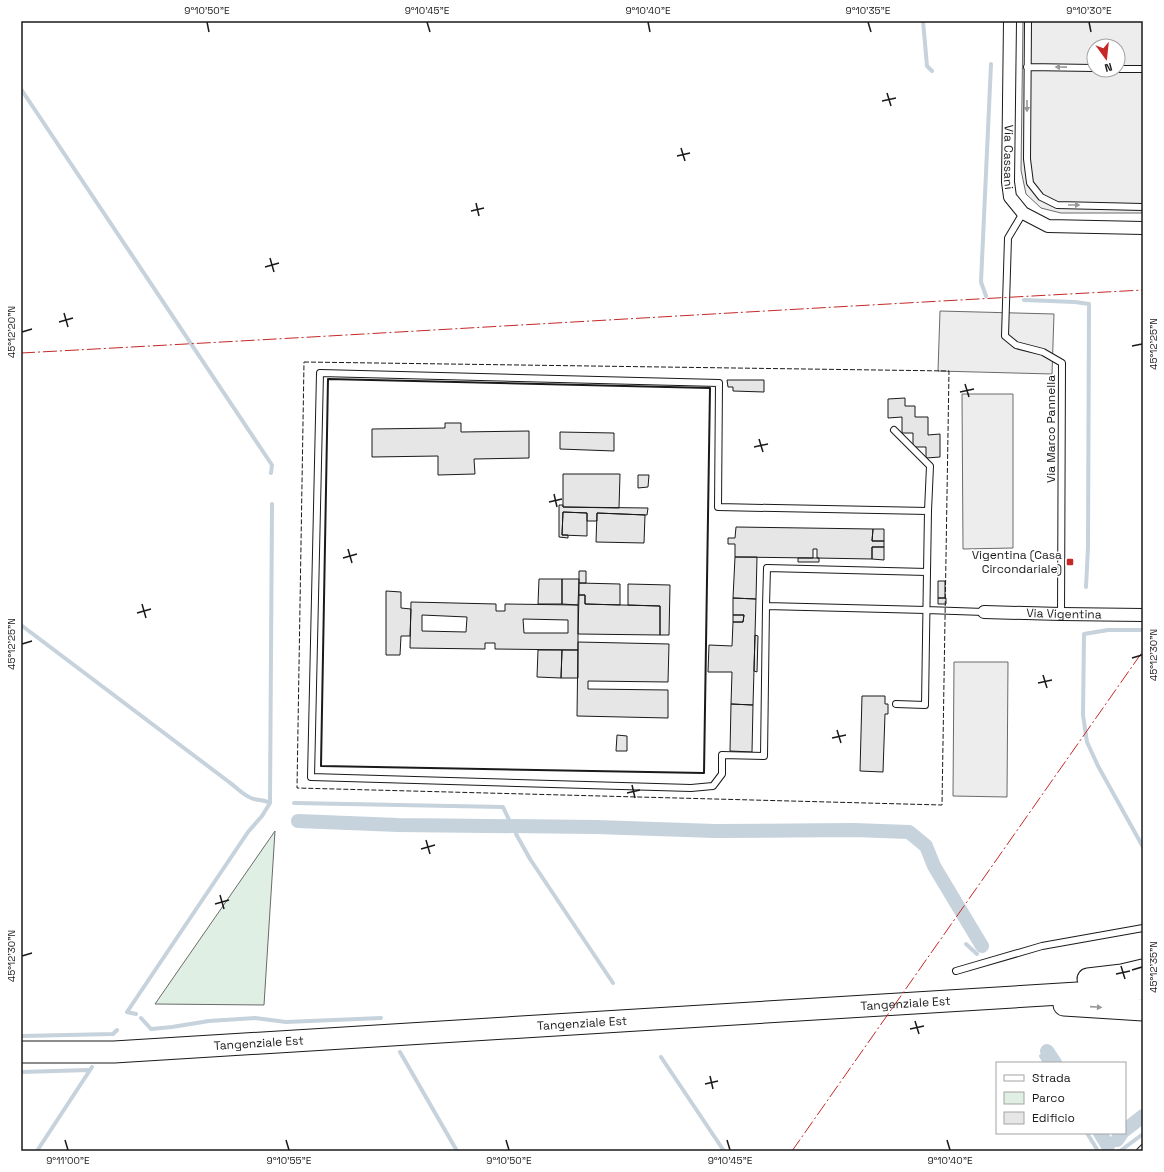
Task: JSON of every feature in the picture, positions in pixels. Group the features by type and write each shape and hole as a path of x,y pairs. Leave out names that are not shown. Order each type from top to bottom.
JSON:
{"highway":[{"path":"917,1002 1122,975 1143,970"},
{"name":"Tangenziale Est","path":"21,1052 122,1051 1143,989"},
{"path":"917,1002 981,1008 1066,1005 1143,1010"}],"street":[{"name":"Via Cassani","path":"1010,21 1008,182 1010,197 1023,213 1048,226 1143,228"},
{"name":"Via Vigentina","path":"984,612 1143,615"}],"lane":[{"path":"1028,21 1027,159 1030,183 1041,197 1057,205 1143,207"},
{"path":"1027,67 1086,68"},
{"path":"1126,69 1143,69"},
{"name":"Via Marco Pannella","path":"1023,213 1008,238 1005,336 1016,345 1043,352 1062,363 1061,614"},
{"path":"927,572 767,568 764,756 722,756 722,774 713,786 691,788 311,777 320,373 719,382 718,507 928,511"},
{"path":"894,430 930,466 925,705 896,704"},
{"path":"766,606 984,612"},
{"path":"956,971 1042,946 1143,928"},
{"path":"1140,1151 1143,1148"}],"green space":[{"path":"275,831 264,1005 155,1004"}],"shaded area":[{"path":"1023,21 1143,21 1143,213 1061,213 1041,208 1026,194 1021,170"},
{"path":"940,311 1054,314 1052,374 938,371"},
{"path":"962,394 1013,394 1013,548 963,549"},
{"path":"954,662 1008,662 1007,797 953,796"}],"building":[{"path":"727,380 764,380 764,392 733,391 733,387 728,387"},
{"path":"905,398 905,406 915,406 915,417 928,417 928,435 940,434 940,457 926,458 926,447 913,447 913,433 902,433 902,417 888,418 888,399"},
{"path":"445,423 461,423 461,432 529,431 529,458 474,459 475,474 438,475 438,456 372,457 372,429 445,428"},
{"path":"560,432 614,433 614,451 560,449"},
{"path":"563,474 620,474 619,508 563,507"},
{"path":"638,475 649,475 648,487 638,488"},
{"path":"559,505 563,505 563,507 648,508 647,515 597,513 597,521 587,521 587,513 563,512 562,535 568,535 568,538 559,537"},
{"path":"563,512 587,513 587,536 562,535"},
{"path":"597,513 645,515 644,543 596,542"},
{"path":"736,527 873,529 872,541 884,541 884,547 872,547 872,559 817,558 817,549 813,549 813,558 735,557 735,544 728,544 728,538 735,538"},
{"path":"873,529 884,529 884,541 872,541"},
{"path":"872,547 884,547 884,560 872,559"},
{"path":"735,557 757,557 756,599 733,598"},
{"path":"798,558 819,558 819,562 798,562"},
{"path":"579,571 586,571 586,583 579,583"},
{"path":"539,579 562,579 562,604 538,604"},
{"path":"562,579 579,579 578,605 562,604"},
{"path":"938,581 945,581 945,598 938,598"},
{"path":"579,583 620,584 620,605 585,604 585,595 579,595"},
{"path":"628,584 670,585 669,635 660,635 660,606 628,605"},
{"path":"386,591 401,592 401,608 411,609 410,636 401,636 400,655 386,655"},
{"path":"579,595 585,595 585,604 660,606 660,635 578,634"},
{"path":"733,598 756,599 753,705 731,704 732,672 708,672 709,645 732,646 733,622 743,622 744,615 733,615"},
{"path":"938,598 946,598 946,604 938,604"},
{"path":"411,602 496,604 496,611 505,611 505,604 578,605 578,650 495,649 495,643 485,643 485,649 410,648","holes":["422,615 467,617 466,632 422,631","523,619 568,620 568,633 524,633"]},
{"path":"733,615 744,615 743,622 733,622"},
{"path":"755,635 758,636 757,672 754,671"},
{"path":"578,642 669,644 668,682 588,681 588,689 668,690 668,718 577,716"},
{"path":"538,650 562,650 561,678 537,677"},
{"path":"562,650 578,650 578,678 561,678"},
{"path":"862,696 885,696 885,704 888,704 888,714 885,714 883,772 860,771"},
{"path":"731,704 753,705 752,752 730,751"},
{"path":"617,735 627,736 627,751 616,751"}],"waterway":[{"path":"923,21 927,66 932,71"},
{"path":"986,296 981,282 991,64"},
{"path":"21,89 272,465 271,473"},
{"path":"1024,300 1089,304 1088,547 1086,587"},
{"path":"136,1014 127,1012 248,832 262,816 270,803 272,504"},
{"path":"21,625 242,793 253,799 270,803"},
{"path":"1143,630 1108,630 1084,634 1083,715 1087,742 1098,766 1143,847"},
{"path":"294,803 503,807 510,822"},
{"path":"298,821 398,825 596,827 715,831 854,830 909,832 926,846 934,866 982,946"},
{"path":"516,834 530,859 613,983"},
{"path":"966,944 977,954"},
{"path":"141,1018 151,1029 209,1021 255,1018 286,1022 381,1018"},
{"path":"21,1036 113,1034 117,1030"},
{"path":"1047,1051 1054,1062"},
{"path":"400,1052 457,1151"},
{"path":"1041,1056 1044,1062"},
{"path":"661,1057 724,1151"},
{"path":"37,1151 92,1067"},
{"path":"21,1072 89,1070"},
{"path":"1126,1129 1143,1116"},
{"path":"1088,1134 1098,1151"},
{"path":"1101,1134 1108,1146"},
{"path":"1117,1140 1121,1134"},
{"path":"1120,1151 1143,1134"}],"fence":[{"path":"304,362 949,371 942,805 297,788 304,362"}],"wall":[{"path":"328,379 710,388 704,773 321,766 328,379"}],"power":[{"path":"21,353 1143,290"},
{"path":"792,1151 1143,651"}],"place":[{"name":"Vigentina (Casa Circondariale)","path":"1070,562"}]}
